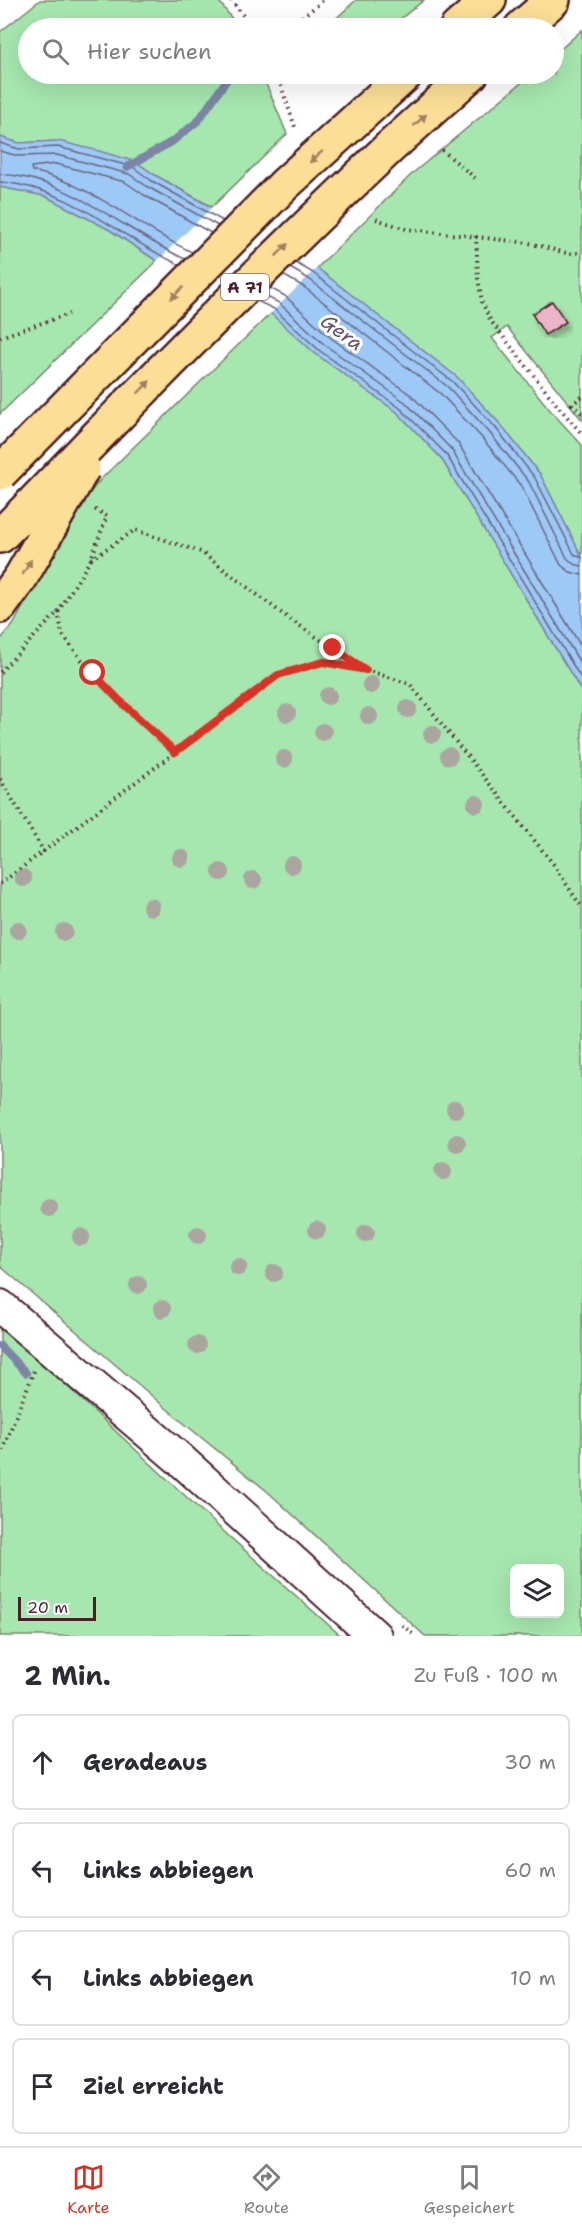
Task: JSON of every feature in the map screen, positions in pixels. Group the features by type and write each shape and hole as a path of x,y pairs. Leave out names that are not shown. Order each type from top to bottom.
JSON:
{"highway":[{"path":"468,18 489,0"},
{"path":"532,18 553,0"},
{"name":"A 71","path":"0,473 284,185 395,84"},
{"name":"A 71","path":"41,515 104,429 294,238 460,84"},
{"path":"0,440 99,372"},
{"path":"0,536 41,515"},
{"path":"0,606 21,577 41,515"}],"street":[{"path":"0,1306 182,1461 375,1636"}],"path":[{"path":"231,0 246,18"},
{"path":"301,18 324,0"},
{"path":"280,84 295,127"},
{"path":"442,150 475,178"},
{"path":"376,219 406,230 476,236 529,243 566,253 582,253"},
{"path":"476,236 478,278 482,302 490,320 582,434"},
{"path":"0,337 69,314"},
{"path":"582,397 572,404 582,414"},
{"path":"0,672 58,612 91,559 107,516 85,504"},
{"path":"91,559 135,530 201,552 284,615 366,670"},
{"path":"58,612 62,634 81,659 119,700 175,752"},
{"path":"0,884 278,675 323,662 366,670 410,684 554,865 582,908"},
{"path":"0,779 44,852"},
{"path":"0,1456 45,1344"}],"green space":[{"path":"40,0 218,0 232,18 18,18 18,84 266,84 287,134 212,207 136,162 58,141 19,143 0,137 0,32"},
{"path":"356,0 424,0 402,18 337,18"},
{"path":"582,30 582,420 507,327 492,338 550,410 582,445 582,557 540,474 499,423 457,377 317,268 413,173 520,84 564,84 564,46"},
{"path":"0,187 45,196 110,230 157,261 0,414"},
{"path":"271,313 317,355 397,412 441,458 582,692 582,1636 425,1636 268,1492 0,1266 0,640 13,625 42,572 58,532 101,479"},
{"path":"0,1326 222,1530 341,1636 0,1636"}],"water":[{"name":"Gera","path":"0,137 19,143 58,141 136,162 317,268 457,377 499,423 540,474 582,557 582,692 441,458 397,412 317,355 270,313 157,261 110,230 45,196 0,187"}],"pier":[{"path":"214,205 319,266 268,316 155,263"}],"building":[{"path":"552,301 566,322 545,335 532,314"}],"waterway":[{"path":"127,167 173,141 198,121 224,84"},
{"path":"0,1346 26,1373"}],"route":[{"path":"93,673 175,752 278,675 323,662 366,670 333,648"}]}
